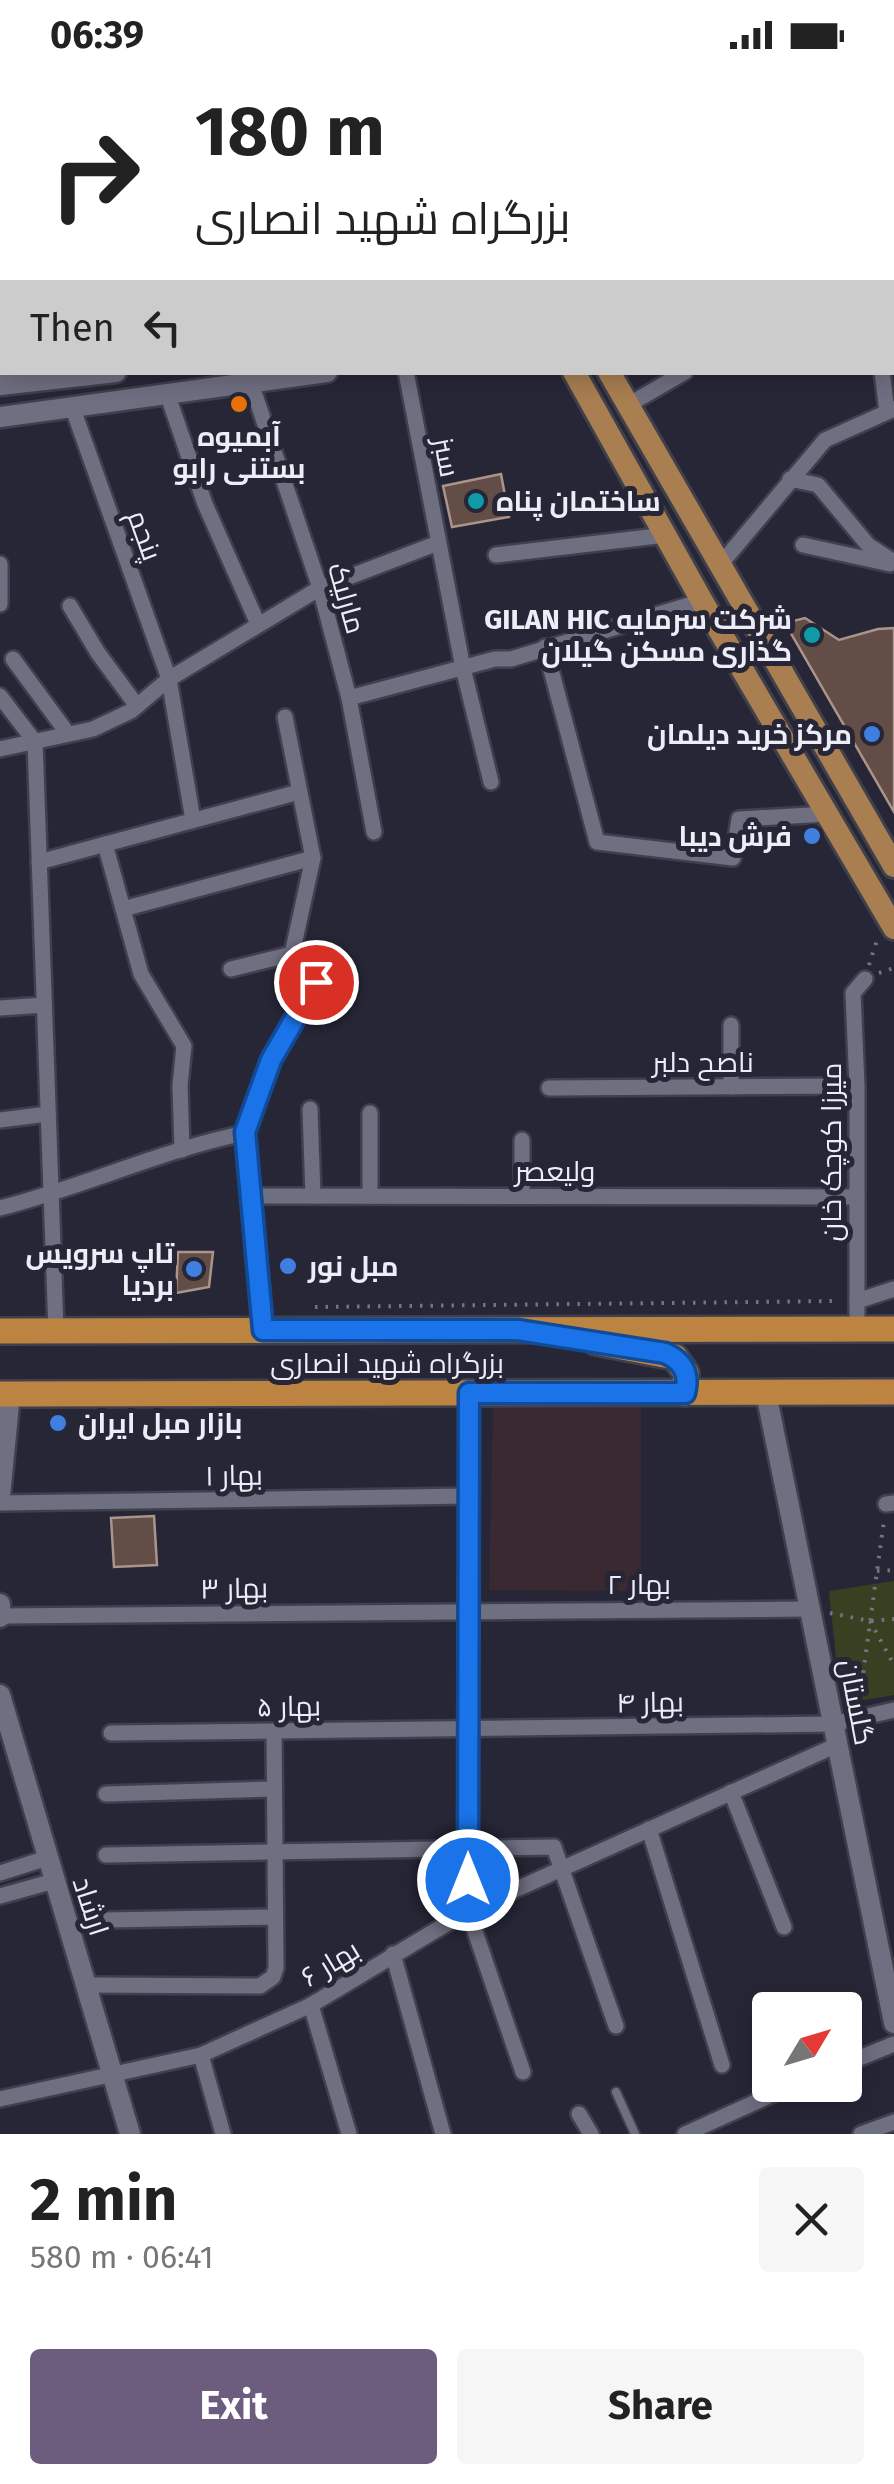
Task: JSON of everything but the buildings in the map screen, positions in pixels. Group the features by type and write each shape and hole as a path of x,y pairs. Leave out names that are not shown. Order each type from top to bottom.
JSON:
{"highway":[{"name":"بزرگراه شهید انصاری","path":"0,1330 894,1329"},
{"path":"518,1330 670,1355 684,1369 685,1393"},
{"name":"بزرگراه شهید انصاری","path":"5,1394 894,1392"}],"main road":[{"path":"0,385 89,375"},
{"path":"0,417 304,375"},
{"path":"576,375 702,601 890,921"},
{"path":"612,375 894,866"},
{"path":"702,601 720,565"},
{"name":"گلستان","path":"766,1393 894,2023"},
{"path":"0,1500 5,1394"},
{"path":"0,1604 0,1616"},
{"name":"ارشاد","path":"0,1695 130,2134"}],"street":[{"name":"سبز","path":"407,375 464,668 491,782"},
{"path":"628,405 680,375"},
{"path":"720,565 825,440 890,410 883,375"},
{"name":"مارلیک","path":"251,382 320,588 349,698 374,832"},
{"path":"168,396 205,504 258,624"},
{"name":"پنجم","path":"73,409 169,678 194,820"},
{"path":"790,479 818,485 868,544 894,564"},
{"path":"496,555 666,535"},
{"path":"0,749 93,728 137,706 169,678 320,588 438,542"},
{"path":"804,545 894,564"},
{"path":"0,564 0,604"},
{"path":"349,698 511,658 702,601"},
{"path":"70,606 98,654 137,706"},
{"path":"545,647 598,842 733,858 739,818 827,814"},
{"path":"14,658 68,734"},
{"path":"0,696 35,742 56,1330"},
{"path":"231,970 292,954 313,858 284,717"},
{"path":"39,862 299,792"},
{"path":"105,844 141,974 184,1046 180,1085 182,1150"},
{"path":"123,909 313,858"},
{"name":"میرزا کوچک خان","path":"857,1329 853,993 865,979"},
{"path":"263,1330 245,1132 271,1060 316,982"},
{"path":"0,1008 44,1005"},
{"path":"731,1025 731,1087"},
{"name":"ناصح دلبر","path":"549,1088 857,1086"},
{"path":"310,1109 313,1196"},
{"path":"370,1112 370,1196"},
{"path":"0,1120 48,1114"},
{"path":"0,1208 245,1132"},
{"path":"522,1140 522,1196"},
{"name":"ولیعصر","path":"252,1196 857,1197"},
{"path":"857,1301 894,1289"},
{"path":"469,1393 468,1911 523,2072"},
{"name":"بهار ۱","path":"0,1500 469,1496"},
{"name":"بهار ۲","path":"468,1610 810,1609"},
{"name":"بهار ۳","path":"0,1616 468,1610"},
{"path":"835,1734 857,1719 894,1710"},
{"name":"بهار ۴","path":"468,1729 835,1734"},
{"name":"بهار ۵","path":"111,1733 468,1729"},
{"path":"88,1985 260,1986 268,1982 276,1968 274,1732"},
{"name":"بهار ۶","path":"0,2100 201,2055 310,2005 468,1911 731,1792 835,1734"},
{"path":"106,1794 273,1789"},
{"path":"731,1792 784,1927"},
{"path":"649,1829 722,2065"},
{"path":"106,1855 554,1847 616,2026"},
{"path":"0,1873 47,1858"},
{"path":"0,1896 54,1881"},
{"path":"107,1920 275,1917"},
{"path":"392,1954 443,2134"},
{"path":"310,2005 349,2134"},
{"path":"862,2057 894,2044"},
{"path":"201,2055 224,2134"},
{"path":"685,2134 756,2102"},
{"path":"580,2114 591,2134"},
{"path":"861,2134 894,2122"}],"lane":[{"path":"616,2092 635,2134"}],"path":[{"path":"865,979 890,921"},
{"path":"299,1308 857,1301"},
{"path":"857,1719 890,1504"},
{"path":"877,1571 894,1570"},
{"path":"810,1609 870,1620 894,1618"},
{"path":"870,1620 894,1665"}],"shaded area":[{"path":"493,1403 641,1407 641,1591 489,1590"}],"green space":[{"path":"894,1581 894,1695 841,1704 829,1591"}],"place":[{"name":"آبمیوه بستنی رابو","path":"239,404"},
{"name":"ساختمان پناه","path":"476,501"},
{"name":"GILAN HIC شرکت سرمایه گذاری مسکن گیلان","path":"812,635"},
{"name":"مرکز خرید دیلمان","path":"872,734"},
{"name":"فرش دیبا","path":"812,836"},
{"name":"مبل نور","path":"288,1266"},
{"name":"تاپ سرویس بردیا","path":"194,1269"},
{"name":"بازار مبل ایران","path":"58,1423"}],"route":[{"path":"316,982 271,1060 245,1132 263,1330 518,1330 665,1353 678,1360 687,1378 685,1393 469,1393 468,1880"}]}
